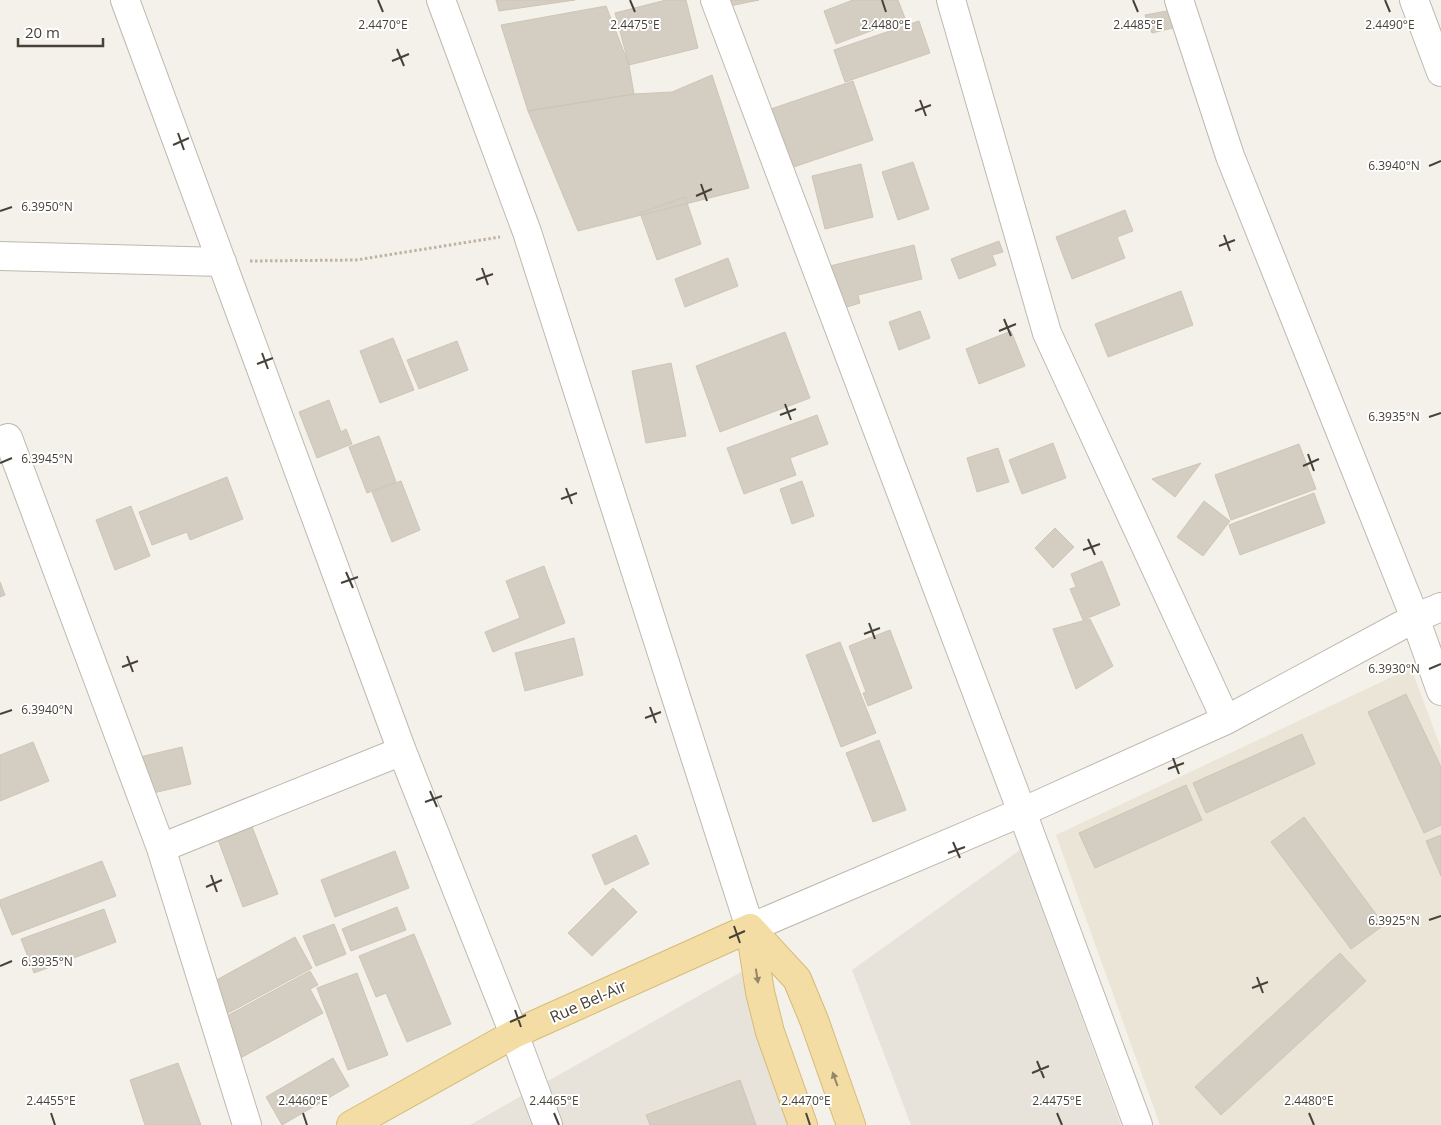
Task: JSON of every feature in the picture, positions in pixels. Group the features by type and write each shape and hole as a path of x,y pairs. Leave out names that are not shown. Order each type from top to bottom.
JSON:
{"main road":[{"name":"Rue Bel-Air","path":"351,1125 514,1034 750,928"},
{"path":"750,928 760,992 770,1032 803,1125"},
{"path":"750,928 797,979 852,1125"}],"street":[{"path":"125,0 402,751 548,1125"},
{"path":"441,0 527,232 750,928 1022,812 1226,720 1415,618 1441,607"},
{"path":"715,0 1022,812 1138,1125"},
{"path":"951,0 1047,333 1226,720"},
{"path":"1179,0 1230,156 1415,618 1441,691"},
{"path":"1414,0 1441,72"},
{"path":"0,256 222,262"},
{"path":"0,441 8,438 161,848 247,1125"},
{"path":"161,848 402,751"}],"path":[{"path":"222,262 356,260 527,232"}],"shaded area":[{"path":"1411,668 1441,748 1441,1125 1160,1125 1056,835"},
{"path":"1020,850 1121,1125 911,1125 852,970"},
{"path":"741,972 797,1125 470,1125"}],"building":[{"path":"496,0 575,0 499,11"},
{"path":"666,0 686,0 698,48 629,65 615,13"},
{"path":"719,0 759,0 720,8"},
{"path":"853,0 898,0 905,18 836,44 824,11"},
{"path":"606,6 629,65 634,94 528,111 501,25"},
{"path":"1172,10 1177,27 1152,33 1145,15"},
{"path":"919,21 930,53 845,82 834,50"},
{"path":"712,75 749,188 578,231 528,111 634,94 672,92"},
{"path":"853,81 873,140 785,170 765,111"},
{"path":"913,162 929,209 898,220 882,172"},
{"path":"861,164 873,217 825,229 812,176"},
{"path":"685,197 701,244 657,260 640,213"},
{"path":"1125,210 1133,231 1117,237 1125,258 1072,279 1056,237"},
{"path":"999,241 1003,252 992,255 996,265 959,279 951,259"},
{"path":"914,245 922,279 858,295 860,303 837,310 826,267"},
{"path":"728,258 738,286 685,307 675,279"},
{"path":"1181,291 1193,325 1108,357 1095,324"},
{"path":"920,311 930,338 899,350 889,322"},
{"path":"1011,331 1025,366 979,384 966,349"},
{"path":"785,332 810,398 720,432 696,366"},
{"path":"393,338 414,390 380,403 360,351"},
{"path":"457,341 468,370 419,389 407,360"},
{"path":"671,363 686,436 646,443 632,371"},
{"path":"329,400 341,432 346,429 352,444 317,458 299,412"},
{"path":"817,415 828,444 790,458 796,475 744,494 727,448"},
{"path":"379,436 396,482 367,493 349,447"},
{"path":"1053,443 1066,478 1022,494 1009,460"},
{"path":"1299,444 1316,489 1231,520 1215,475"},
{"path":"998,448 1009,482 977,492 967,458"},
{"path":"1201,463 1175,497 1152,479"},
{"path":"227,477 243,519 190,540 187,532 152,545 139,512"},
{"path":"401,481 420,530 392,542 372,492"},
{"path":"802,481 814,516 792,524 780,489"},
{"path":"1314,493 1325,523 1240,555 1229,525"},
{"path":"1204,501 1230,521 1203,556 1177,537"},
{"path":"131,506 150,556 115,570 96,520"},
{"path":"1055,528 1074,547 1053,568 1035,548"},
{"path":"1102,561 1120,605 1083,620 1070,589 1076,587 1071,574"},
{"path":"544,566 565,623 493,652 485,632 520,618 506,581"},
{"path":"0,582 5,595 0,597"},
{"path":"1090,619 1113,666 1076,689 1053,629"},
{"path":"890,630 912,688 868,706 863,693 866,692 849,646"},
{"path":"574,638 583,675 525,691 515,653"},
{"path":"840,642 876,733 841,747 806,655"},
{"path":"1406,694 1441,767 1441,825 1424,833 1368,712"},
{"path":"1302,734 1315,764 1206,813 1193,783"},
{"path":"879,740 906,810 873,822 846,753"},
{"path":"33,742 49,781 0,801 0,755"},
{"path":"182,747 191,784 128,799 119,762"},
{"path":"1186,785 1202,820 1095,868 1079,833"},
{"path":"1304,817 1384,925 1351,949 1271,842"},
{"path":"251,824 278,894 243,907 217,837"},
{"path":"636,835 649,864 605,885 592,855"},
{"path":"1441,835 1441,876 1426,841"},
{"path":"395,851 409,888 335,917 321,880"},
{"path":"102,861 116,896 12,935 0,905 0,900"},
{"path":"613,888 637,912 592,956 568,933"},
{"path":"397,907 406,930 351,951 342,929"},
{"path":"104,909 116,942 34,973 21,939"},
{"path":"334,924 346,954 316,966 303,936"},
{"path":"414,934 451,1024 407,1042 386,993 376,997 359,956"},
{"path":"295,937 312,968 217,1019 200,989"},
{"path":"1340,953 1366,981 1221,1115 1195,1087"},
{"path":"310,971 318,985 310,989 323,1013 235,1061 214,1023"},
{"path":"357,973 388,1055 348,1070 317,988"},
{"path":"333,1058 349,1086 282,1125 266,1097"},
{"path":"178,1063 201,1125 145,1125 130,1080"},
{"path":"740,1080 756,1125 650,1125 646,1115"}]}
